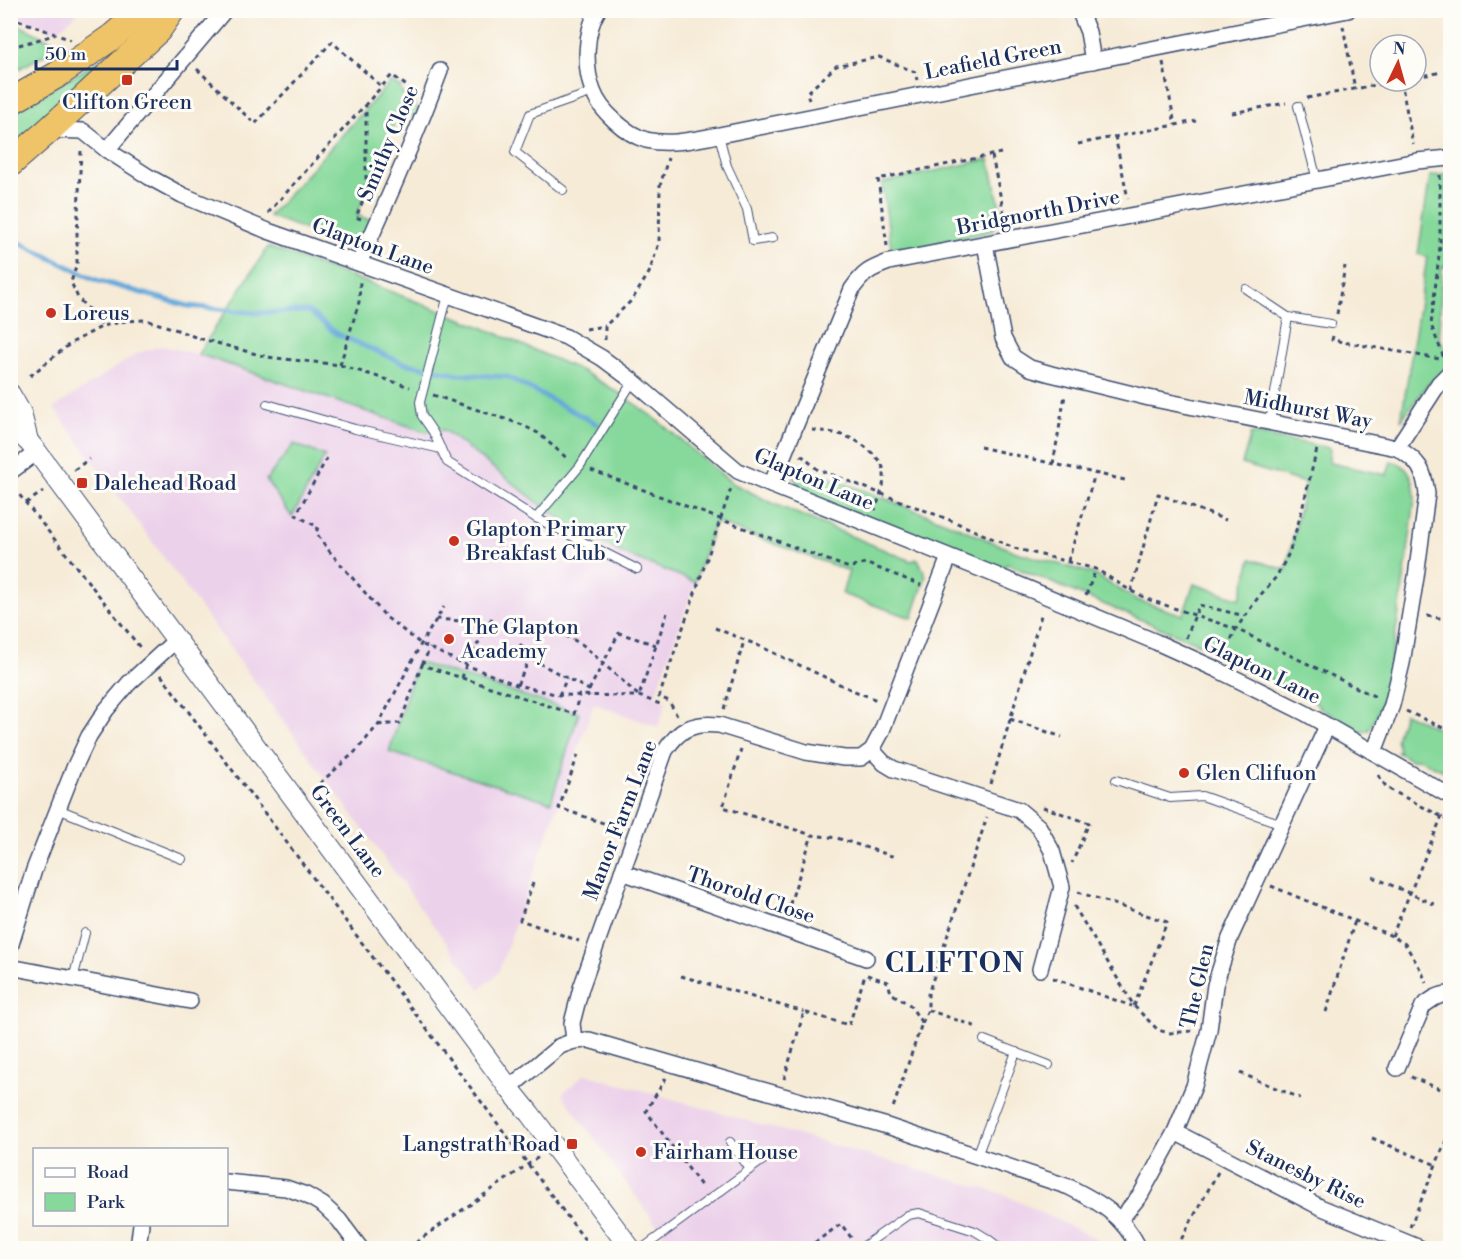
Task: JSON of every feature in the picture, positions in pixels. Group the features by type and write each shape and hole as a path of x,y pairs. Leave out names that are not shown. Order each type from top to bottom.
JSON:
{"highway":[{"path":"10,102 57,75 112,37 143,10"},
{"path":"10,164 158,30 172,10"}],"street":[{"path":"107,150 225,10"},
{"path":"593,92 587,68 587,44 598,10"},
{"path":"1079,10 1088,32 1093,61"},
{"name":"Leafield Green","path":"593,92 607,113 624,130 646,140 672,142 719,135 1160,48 1286,16 1344,11"},
{"name":"Smithy Close","path":"359,263 440,70"},
{"path":"49,130 82,138 84,99"},
{"name":"Glapton Lane","path":"82,138 107,150 182,195 259,227 566,337 602,358 633,381 738,471 1080,610 1218,670 1327,726 1450,796"},
{"name":"Bridgnorth Drive","path":"771,485 852,289 861,276 874,267 889,262 1317,180 1417,161 1446,158"},
{"name":"Midhurst Way","path":"985,244 1003,338 1013,357 1030,368 1149,398 1397,448 1411,456 1420,468 1427,494 1402,663 1392,705 1374,752"},
{"path":"1397,448 1439,383 1450,372"},
{"name":"Green Lane","path":"10,394 21,413 32,446"},
{"name":"Green Lane","path":"10,425 32,446 630,1248"},
{"path":"10,472 32,446"},
{"path":"949,557 881,733 872,750 884,763 894,769 1020,810 1039,827 1053,851 1062,887 1040,969"},
{"path":"10,947 34,870 89,736 106,710 129,683 176,640"},
{"name":"Manor Farm Lane","path":"574,1041 572,1023 581,988 665,751 671,742 695,725 708,724 719,725 806,752 844,758 861,758 872,750"},
{"name":"The Glen","path":"1120,1220 1141,1194 1175,1132 1194,1086 1209,1030 1215,985 1227,948 1327,726"},
{"name":"Thorold Close","path":"622,872 866,958"},
{"path":"10,967 190,1001"},
{"path":"1397,1068 1423,1006 1442,994 1450,994"},
{"path":"509,1088 560,1046 574,1041 589,1040 887,1126 1069,1187 1096,1200 1120,1220 1139,1248"},
{"name":"Stanesby Rise","path":"1175,1132 1320,1207 1415,1247"},
{"path":"228,1182 286,1188 306,1196 323,1205 339,1220 360,1248"},
{"path":"138,1248 141,1226"}],"lane":[{"path":"563,190 515,152 530,114 593,92"},
{"path":"1299,103 1317,180"},
{"path":"719,135 727,166 747,209 753,242 773,238"},
{"path":"1246,289 1288,317 1334,324"},
{"path":"448,295 420,402 422,416 433,432 447,462 536,518 637,569"},
{"path":"1270,422 1288,317"},
{"path":"536,518 580,466 633,381"},
{"path":"267,404 355,429 441,449"},
{"path":"1116,780 1170,798 1203,796 1282,824"},
{"path":"58,809 182,859"},
{"path":"73,979 85,933"},
{"path":"984,1040 1049,1065"},
{"path":"977,1156 1016,1052"},
{"path":"730,1142 750,1169"},
{"path":"643,1248 771,1154"},
{"path":"861,1248 908,1215 919,1213 975,1231 1000,1248"}],"path":[{"path":"1344,11 1355,89"},
{"path":"10,17 76,41"},
{"path":"10,46 56,34"},
{"path":"185,57 255,124 332,42 382,87"},
{"path":"1160,48 1175,125"},
{"path":"812,117 807,93 836,66 879,57 915,72 920,96"},
{"path":"1428,75 1442,72"},
{"path":"259,227 262,220 392,75 428,103"},
{"path":"1299,103 1368,87"},
{"path":"1402,93 1417,161"},
{"path":"1232,113 1288,102"},
{"path":"366,104 366,193 356,217 366,221"},
{"path":"1078,144 1196,121"},
{"path":"1115,136 1131,216"},
{"path":"82,138 77,264 71,282 78,298 104,326"},
{"path":"602,358 605,352 605,326 632,300 649,273 658,243 660,186 672,142"},
{"path":"889,262 878,179 1000,153"},
{"path":"992,155 1010,239"},
{"path":"1345,266 1332,340 1445,360 1431,325 1440,246 1446,158"},
{"path":"340,365 359,302 359,263"},
{"path":"30,376 71,343 104,326 125,321 146,320 195,337 267,357 340,365 520,424 538,433 574,464 720,520 849,568 866,563 936,590"},
{"path":"1053,464 1068,378"},
{"path":"796,425 808,430 837,433 856,439 879,460 884,471 884,483 870,526"},
{"path":"1218,670 1236,629 1277,576 1289,553 1321,433"},
{"path":"788,444 818,469 955,522 1014,548 1096,569 1150,600 1236,629 1450,731"},
{"path":"980,447 1125,480"},
{"path":"327,458 296,515 318,527 316,533 330,552 386,617 420,644 466,665 517,684 559,695 639,696 660,704"},
{"path":"685,730 669,701 659,697 738,471"},
{"path":"1068,561 1095,474"},
{"path":"10,484 145,654"},
{"path":"1131,591 1158,494 1226,519"},
{"path":"1080,610 1096,569"},
{"path":"887,1126 928,1010 928,994 989,810 990,790 1046,597"},
{"path":"1180,653 1199,605 1245,616"},
{"path":"320,783 356,751 378,725 420,644 444,607"},
{"path":"639,696 668,613"},
{"path":"1410,613 1450,620"},
{"path":"462,678 466,665 492,618"},
{"path":"436,619 475,622"},
{"path":"714,628 852,690 892,705"},
{"path":"557,631 584,645 639,696"},
{"path":"590,696 589,690 619,633 657,646"},
{"path":"719,725 745,640"},
{"path":"520,644 531,658 589,690"},
{"path":"378,725 400,723 430,648"},
{"path":"517,684 531,658"},
{"path":"422,665 574,714 579,696"},
{"path":"157,668 591,1248"},
{"path":"559,695 567,678"},
{"path":"1010,719 1062,737"},
{"path":"746,733 723,807 812,835 837,838 895,857"},
{"path":"578,755 559,808 635,834"},
{"path":"1020,810 1039,806 1089,823 1062,887"},
{"path":"1392,936 1442,816"},
{"path":"782,928 812,835"},
{"path":"1373,877 1436,905"},
{"path":"1257,880 1392,936 1405,944 1422,972 1431,999"},
{"path":"533,883 520,920 595,947"},
{"path":"1062,887 1167,922 1134,1006"},
{"path":"1062,887 1134,1006 1158,1030 1169,1033 1209,1030"},
{"path":"1326,1012 1355,921"},
{"path":"1040,969 1047,976 1134,1006"},
{"path":"681,976 849,1025 865,975 888,982 891,993 910,1005 922,1023"},
{"path":"928,1010 977,1027"},
{"path":"780,1095 804,1012"},
{"path":"675,1064 646,1111 711,1198"},
{"path":"1397,1068 1404,1074 1450,1093"},
{"path":"1240,1072 1300,1098"},
{"path":"1415,1247 1436,1165 1450,1131"},
{"path":"1372,1138 1436,1165"},
{"path":"409,1248 554,1146"},
{"path":"1177,1247 1220,1168"},
{"path":"807,1248 841,1224 853,1240"}],"shaded area":[{"path":"11,10 80,11 57,31 14,17 11,15"},
{"name":"The Glapton Academy","path":"161,346 198,354 426,432 444,430 545,508 581,532 624,554 695,582 655,696 666,702 658,727 594,704 498,973 480,989 54,408 138,353"},
{"path":"585,1074 1003,1194 1102,1242 1107,1248 673,1248 562,1094"}],"green space":[{"path":"11,21 61,46 11,73"},
{"path":"103,58 106,63 15,142 11,136 11,114"},
{"path":"391,81 401,87 401,92 415,104 418,110 417,117 400,111 357,215 374,222 367,236 351,245 269,216"},
{"path":"989,159 1004,224 994,226 992,231 892,254 882,183"},
{"path":"1450,174 1450,267 1442,267 1439,335 1450,365 1428,384 1401,420 1427,257 1418,254 1430,176"},
{"path":"268,247 477,325 582,371 656,419 732,483 774,504 911,561 918,559 926,576 912,618 842,594 849,571 715,522 695,582 624,554 581,532 545,508 444,430 426,432 198,354"},
{"path":"1251,433 1330,448 1330,463 1387,475 1391,461 1398,463 1407,470 1412,479 1415,498 1396,634 1384,694 1378,713 1368,731 1360,732 1320,708 1315,702 1209,648 1007,564 1001,570 799,491 800,486 793,473 794,464 946,522 1016,552 1094,574 1137,600 1183,615 1194,584 1240,599 1251,559 1286,570 1305,483 1242,464"},
{"path":"294,444 325,456 292,517 266,480"},
{"path":"417,662 579,713 551,802 389,752"},
{"path":"1404,713 1450,734 1450,774 1419,759 1411,760 1397,752 1399,750 1396,739"}],"waterway":[{"path":"10,240 96,280 188,306 257,313 308,311 337,334 403,363 458,374 508,377 597,424"}],"place":[{"name":"Clifton Green","path":"127,80"},
{"name":"Loreus","path":"51,313"},
{"name":"Dalehead Road","path":"82,483"},
{"name":"Glapton Primary Breakfast Club","path":"454,541"},
{"name":"The Glapton Academy","path":"449,639"},
{"name":"Glen Clifuon","path":"1184,773"},
{"name":"Langstrath Road","path":"572,1144"},
{"name":"Fairham House","path":"641,1152"}],"district":[{"name":"CLIFTON","path":"955,963"}]}
